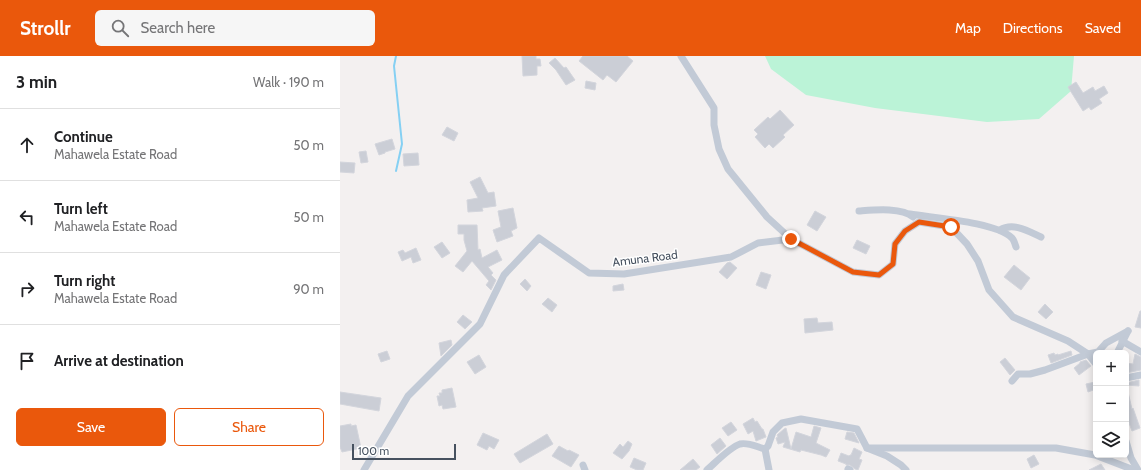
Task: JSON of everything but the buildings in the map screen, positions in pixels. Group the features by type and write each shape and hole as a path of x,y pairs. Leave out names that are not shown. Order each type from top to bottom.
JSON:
{"street":[{"path":"681,56 714,108 714,125 719,149 728,169 767,217 791,239 853,272 879,275 893,264 895,244 905,231 919,222"},
{"path":"859,211 888,209 910,214 972,223 1000,230 1012,239 1016,246"},
{"path":"910,214 919,222 951,227 967,244 978,261 989,290 1013,317 1068,341 1088,354 1093,360"},
{"path":"1000,230 1004,227 1015,226 1041,236"},
{"name":"Amuna Road","path":"364,470 408,396 480,324 504,275 539,238 589,273 624,274 730,257 758,243 791,239"},
{"path":"1012,381 1018,374 1030,374 1045,370 1088,354 1098,352 1106,343 1128,331 1118,350"},
{"path":"1122,341 1141,352"},
{"path":"1129,377 1141,375"},
{"path":"769,470 765,449 768,446 773,432 782,423 801,419 857,429 868,448 896,462 906,470"},
{"path":"707,470 729,451 740,444 751,444 765,449"},
{"path":"868,448 1056,448 1095,455 1134,470"},
{"path":"1129,454 1138,470"}],"green space":[{"path":"765,56 1074,56 1071,91 1039,119 987,122 875,108 806,95 771,69"}],"waterway":[{"path":"396,56 394,66 402,144 396,171"}],"route":[{"path":"791,239 853,272 879,275 893,264 895,244 905,231 919,222 951,227"}]}
